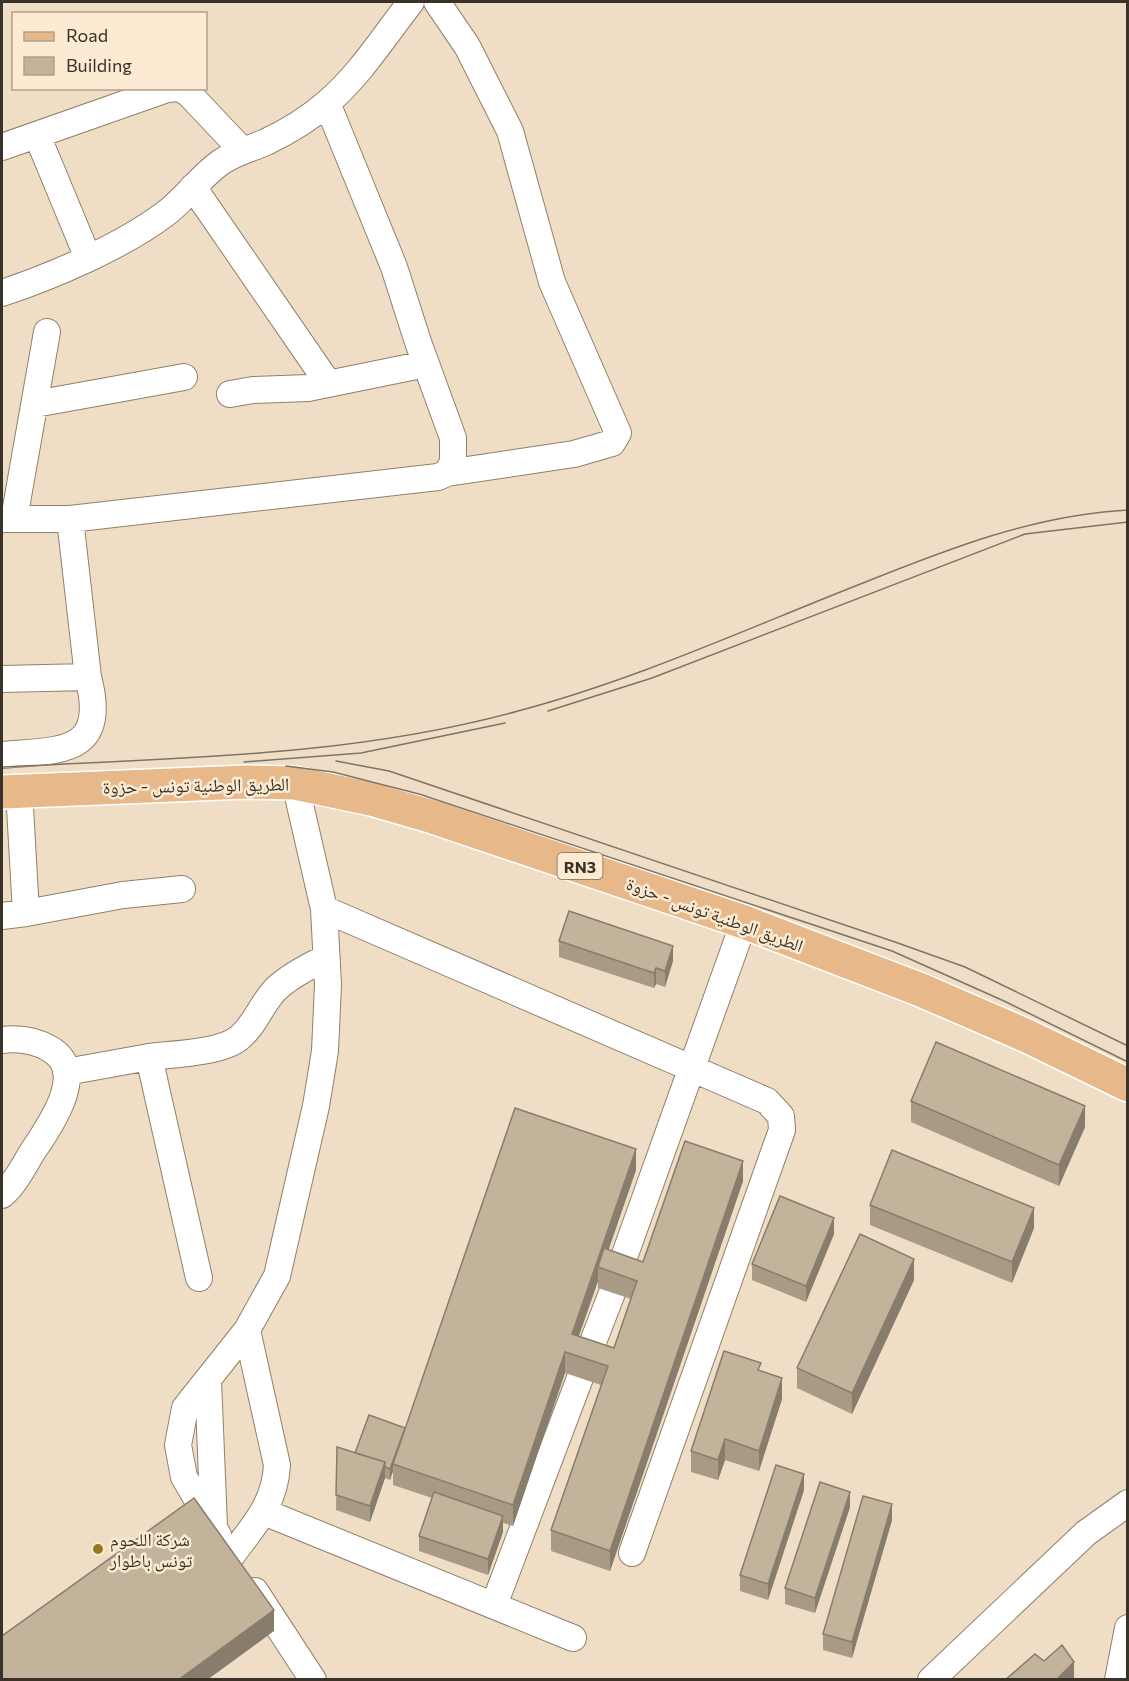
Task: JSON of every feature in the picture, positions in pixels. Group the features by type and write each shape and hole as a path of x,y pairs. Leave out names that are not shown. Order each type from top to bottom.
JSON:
{"main road":[{"name":"الطريق الوطنية تونس - حزوة","path":"10,791 245,782 295,783 371,799 433,817 744,922 921,990 1027,1036 1128,1084"}],"street":[{"path":"4,285 55,274 88,258 164,215 207,172 241,149 264,142 327,103 352,76 411,2"},
{"path":"47,332 35,404 8,519 70,519 392,483 574,454 612,443 618,433 552,282 510,131 446,4"},
{"path":"2,147 164,90"},
{"path":"182,90 189,94 241,149"},
{"path":"327,103 390,256 453,438 455,452 447,473"},
{"path":"37,135 88,258"},
{"path":"193,187 328,384"},
{"path":"230,394 328,384 426,364"},
{"path":"35,404 184,377"},
{"path":"2,755 65,749 80,743 89,729 93,712 70,519"},
{"path":"2,679 88,677"},
{"path":"295,783 324,909 328,985 324,1052 316,1106 277,1276 247,1330 208,1380 214,1530 313,1680"},
{"path":"10,791 14,914 123,895 182,889"},
{"path":"324,909 767,1101 781,1116 782,1130 632,1553"},
{"path":"494,1605 615,1283 744,922"},
{"path":"66,1071 224,1046 238,1039 256,1020 275,990 326,958"},
{"path":"2,1040 30,1040 44,1045 58,1054 66,1071 67,1080 55,1117 16,1178 2,1195"},
{"path":"149,1057 200,1278"},
{"path":"232,1555 264,1512 276,1487 277,1465 247,1330"},
{"path":"931,1680 1086,1533 1128,1503"},
{"path":"264,1512 573,1638"},
{"path":"1118,1680 1128,1628"}],"building":[{"path":"569,911 673,946 665,971 656,968 654,973 559,941"},
{"path":"936,1042 1085,1106 1059,1165 911,1101"},
{"path":"515,1108 636,1149 572,1334 614,1348 637,1281 598,1267 604,1248 643,1262 685,1141 743,1161 610,1551 551,1530 608,1366 565,1352 513,1505 393,1464"},
{"path":"892,1150 1034,1208 1012,1262 870,1205"},
{"path":"780,1196 834,1218 806,1286 752,1264"},
{"path":"860,1234 914,1259 852,1393 797,1368"},
{"path":"724,1351 761,1363 758,1370 782,1378 759,1451 725,1439 718,1460 691,1451"},
{"path":"369,1415 405,1428 390,1469 385,1467 385,1462 355,1453"},
{"path":"337,1447 385,1462 370,1506 336,1495"},
{"path":"776,1465 804,1474 768,1584 740,1575"},
{"path":"820,1482 850,1492 815,1598 785,1588"},
{"path":"434,1492 503,1516 488,1559 419,1536"},
{"path":"863,1496 892,1504 852,1642 823,1634"},
{"path":"194,1498 274,1610 178,1680 2,1680 2,1636"},
{"path":"1062,1645 1074,1662 1056,1680 1005,1680 1035,1654 1044,1661"}],"tram line":[{"path":"2,767 262,753 327,747 455,726 518,711 605,684 690,653 924,559 990,536 1058,519 1128,510"},
{"path":"548,711 652,678 1025,534 1128,522"},
{"path":"244,762 361,753 505,723"},
{"path":"336,761 389,771 965,967 1128,1046"},
{"path":"286,766 333,772 419,794 892,951 1004,1001 1128,1062"}],"place":[{"name":"شركة اللحوم تونس باطوار","path":"98,1549"}]}
